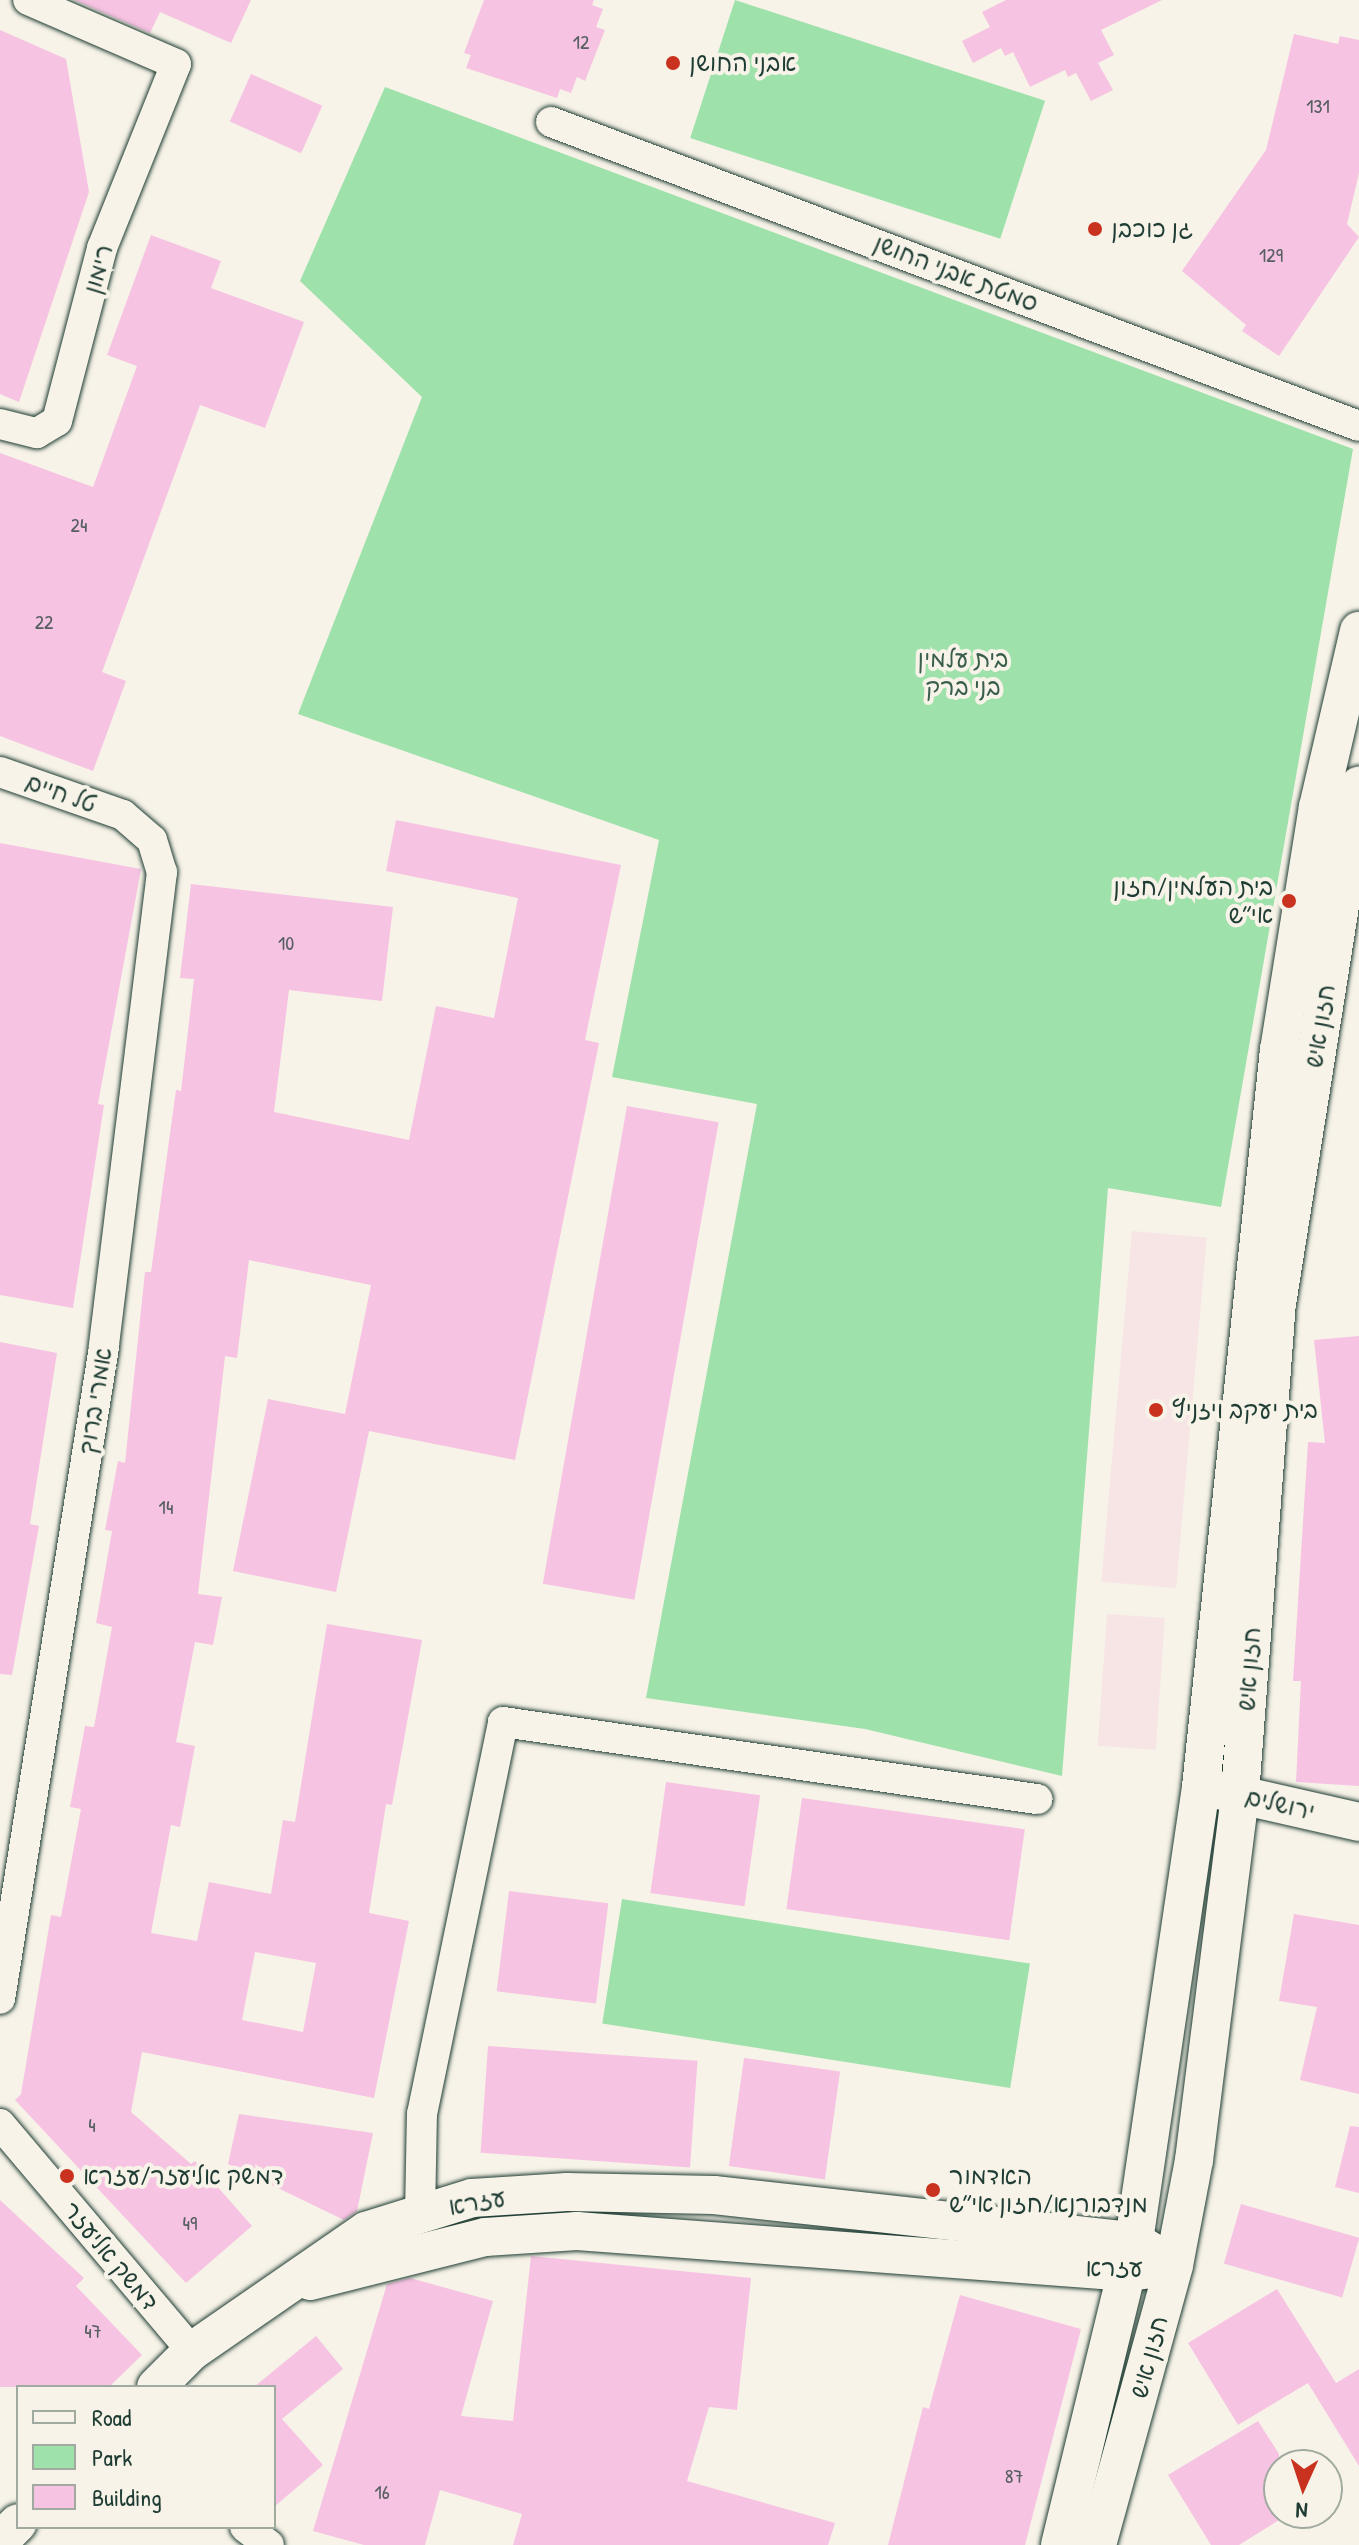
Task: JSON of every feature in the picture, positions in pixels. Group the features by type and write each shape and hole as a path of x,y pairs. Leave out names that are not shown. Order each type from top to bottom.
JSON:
{"street":[{"name":"רימון","path":"0,424 37,433 57,421 102,248 176,64 28,0"},
{"name":"סמטת אבני החושן","path":"551,122 1359,426"},
{"name":"חזון איש","path":"1060,2545 1131,2257 1201,1787 1279,1050 1318,807 1359,631"},
{"name":"טל חיים","path":"0,772 123,815"},
{"name":"חזון איש","path":"1097,2545 1174,2265 1194,2160 1240,1794 1276,1310 1359,786"},
{"name":"אמרי ברוך","path":"0,1999 104,1347 162,872 152,840 123,815"},
{"path":"420,2215 422,2114 503,1722 1037,1799"},
{"name":"ירושלים","path":"1201,1787 1359,1822"},
{"name":"דמשק אליעזר","path":"0,2124 192,2351"},
{"name":"עזרא","path":"158,2385 192,2351 273,2292 366,2231 472,2198 567,2192 714,2195 1174,2265"},
{"name":"עזרא","path":"273,2292 485,2237 577,2231 1131,2257"},
{"path":"0,2541 16,2525"},
{"path":"248,2529 269,2545"}],"shaded area":[{"name":"בית יעקב ויזניץ","path":"1132,1231 1207,1238 1176,1588 1101,1582"},
{"path":"1107,1614 1165,1618 1156,1750 1098,1746"}],"green space":[{"path":"735,0 1045,101 1000,239 690,138"},
{"name":"בית עלמין בני ברק","path":"385,87 1353,449 1221,1207 1108,1188 1062,1776 865,1729 646,1698 757,1104 612,1077 659,840 298,714 422,397 300,281"},
{"path":"622,1899 1030,1964 1010,2088 602,2023"}],"building":[{"path":"74,0 251,0 231,43 160,12 150,33"},
{"path":"484,0 594,0 592,5 603,9 596,27 605,30 585,81 577,77 571,93 560,89 557,98 466,68 471,55 464,53"},
{"path":"1006,0 1162,0 1101,30 1114,55 1098,63 1113,90 1091,101 1076,73 1068,77 1065,70 1030,87 1013,52 1005,56 1001,48 973,63 962,41 990,27 982,12"},
{"path":"0,30 66,59 89,192 19,402 0,394"},
{"path":"1294,34 1338,44 1340,36 1359,40 1359,173 1347,224 1359,237 1279,356 1242,331 1246,325 1182,271 1266,150"},
{"path":"251,74 322,106 301,153 230,122"},
{"path":"151,235 221,261 211,288 304,322 265,428 200,405 102,672 126,681 93,771 0,736 0,453 93,487 137,366 107,355"},
{"path":"396,820 621,865 585,1040 599,1043 515,1460 369,1431 336,1592 233,1571 268,1399 345,1414 371,1285 249,1260 237,1358 225,1356 198,1594 222,1597 213,1645 195,1642 176,1742 195,1746 180,1827 171,1825 151,1933 197,1941 209,1882 271,1894 283,1820 295,1822 327,1624 422,1640 392,1805 386,1804 369,1913 409,1921 374,2098 142,2052 131,2112 191,2164 195,2161 252,2226 186,2283 15,2100 21,2094 51,1915 61,1917 81,1809 70,1807 85,1726 94,1727 112,1627 96,1623 112,1531 105,1530 118,1461 125,1463 145,1272 151,1272 176,1090 181,1091 194,979 180,978 191,884 393,907 382,1001 289,990 274,1112 409,1140 436,1006 494,1018 518,898 386,871","holes":["255,1952 316,1963 303,2032 242,2020"]},
{"path":"0,843 141,869 98,1104 104,1105 73,1308 0,1295"},
{"path":"627,1106 719,1122 634,1600 543,1584"},
{"path":"1359,1336 1359,1786 1296,1782 1301,1681 1293,1681 1308,1442 1325,1443 1314,1340"},
{"path":"0,1342 57,1353 30,1524 39,1526 12,1675 0,1674"},
{"path":"666,1782 760,1795 744,1906 650,1893"},
{"path":"802,1798 1025,1829 1009,1940 786,1909"},
{"path":"509,1891 608,1903 596,2003 497,1991"},
{"path":"1294,1914 1359,1925 1359,2094 1300,2080 1317,2007 1279,2001"},
{"path":"488,2046 697,2061 690,2167 481,2153"},
{"path":"744,2058 840,2071 825,2179 729,2166"},
{"path":"239,2114 373,2133 357,2211 344,2220 228,2164"},
{"path":"1350,2126 1359,2127 1359,2193 1335,2187"},
{"path":"0,2200 84,2278 76,2286 142,2355 111,2385 0,2387"},
{"path":"1241,2204 1359,2238 1342,2298 1224,2264"},
{"path":"531,2256 751,2278 737,2410 709,2407 687,2481 835,2523 828,2545 513,2545 522,2514 440,2490 425,2545 364,2545 313,2531 387,2284 410,2278 493,2301 461,2416 513,2421"},
{"path":"1277,2289 1336,2383 1359,2369 1359,2466 1308,2383 1238,2425 1188,2343"},
{"path":"960,2295 1081,2329 1025,2545 888,2545 923,2407 929,2409"},
{"path":"316,2336 343,2369 282,2419 323,2465 276,2505 276,2385 256,2385"},
{"path":"1258,2421 1276,2449 1263,2449 1265,2529 1239,2545 1211,2545 1168,2475"}],"place":[{"name":"אבני החושן","path":"673,63"},
{"name":"גן כוכבן","path":"1095,229"},
{"name":"בית העלמין/חזון אי״ש","path":"1289,901"},
{"name":"בית יעקב ויזניץ","path":"1156,1410"},
{"name":"דמשק אליעזר/עזרא","path":"67,2176"},
{"name":"האדמור מנדבורנא/חזון אי״ש","path":"933,2190"}]}
